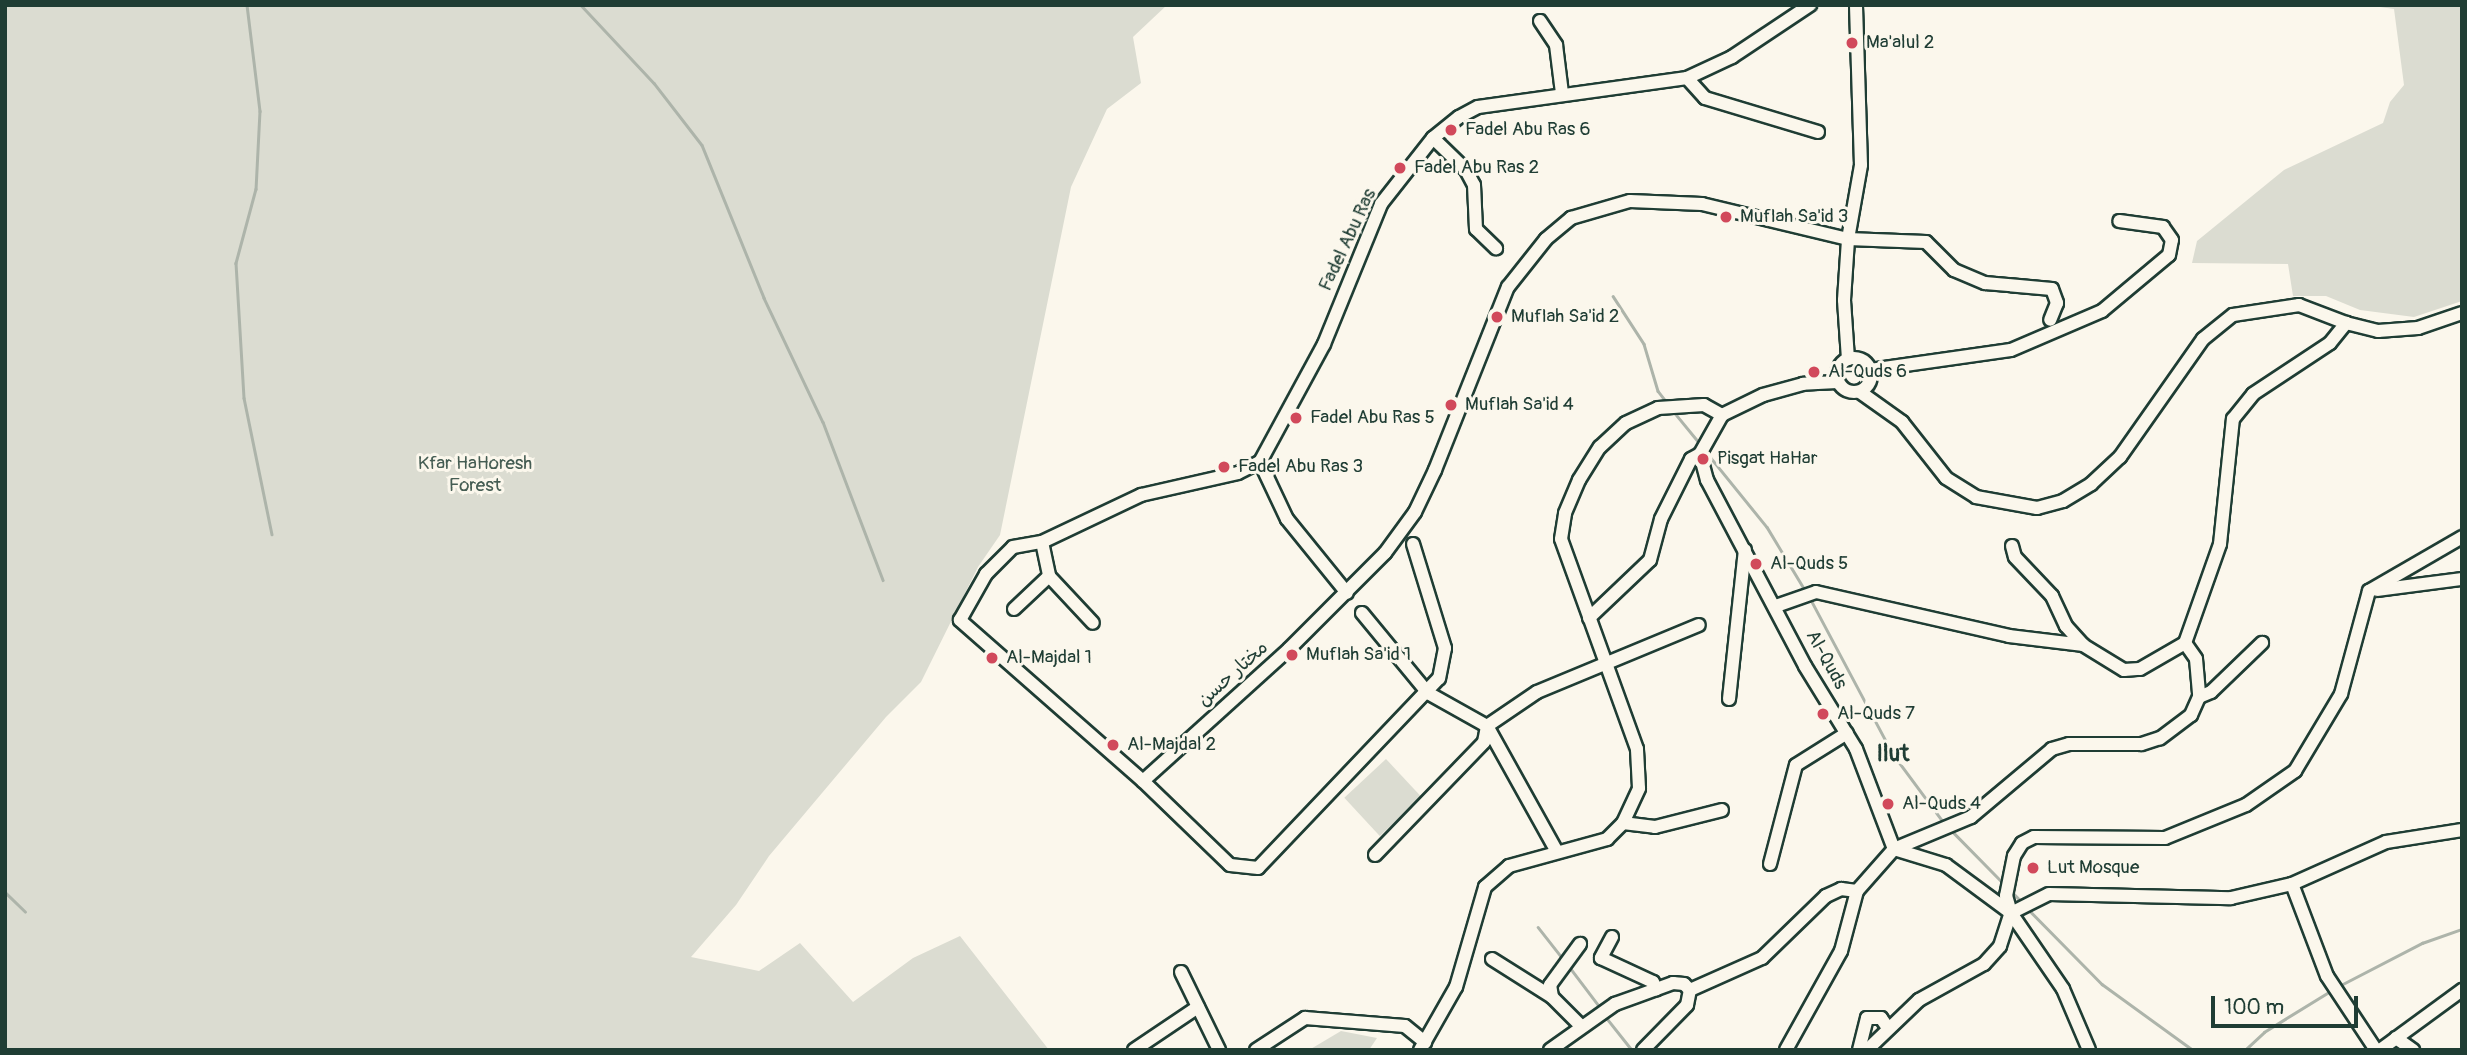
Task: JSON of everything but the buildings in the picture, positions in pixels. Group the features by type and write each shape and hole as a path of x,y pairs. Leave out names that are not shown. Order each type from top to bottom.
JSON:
{"street":[{"name":"Fadel Abu Ras","path":"1260,462 1324,344 1381,204 1433,138 1478,107 1562,93 1687,78 1732,57 1810,5"},
{"path":"1856,5 1861,165 1848,239 1844,300 1848,359 1837,371 1838,382 1847,392 1860,392 1902,422 1946,478 1976,497 2037,508 2063,501 2091,484 2120,457 2203,339 2233,315 2299,305 2346,323 2378,331 2418,328 2462,313"},
{"path":"1540,21 1556,45 1562,93"},
{"path":"1687,78 1705,98 1818,132"},
{"path":"1433,138 1466,170 1474,185 1476,229 1496,248"},
{"name":"مختار حسن","path":"1143,782 1347,593 1385,553 1415,512 1508,287 1546,239 1571,218 1630,201 1702,204 1848,239 1926,242 1954,270 1985,284 2052,289 2057,303 2050,320"},
{"path":"1870,370 2011,351 2102,311 2169,255 2172,240 2163,228 2119,221"},
{"path":"2012,546 2015,557 2052,596 2066,626 2083,645 2124,670 2140,669 2185,643 2220,544 2233,419 2253,394 2330,343 2346,323"},
{"path":"1848,359 1861,360 1870,370 1870,383 1860,392"},
{"path":"1589,618 1650,560 1661,519 1691,459 1700,454 1722,415 1763,395 1803,384 1838,382"},
{"path":"1256,1050 1305,1018 1405,1026 1422,1046 1456,988 1485,887 1509,866 1557,852 1597,845 1623,823 1634,805 1640,767 1561,538 1565,513 1579,480 1600,447 1626,423 1658,408 1704,405 1722,415"},
{"name":"Al-Quds","path":"1700,454 1707,480 1847,733 1894,849"},
{"path":"1347,593 1287,519 1260,462 1238,473 1141,495 1042,542 1013,547 986,574 960,620 1143,782 1230,865 1258,868 1428,693 1446,663 1446,648 1413,544"},
{"path":"2089,1050 2063,989 2011,913 2006,896 2014,856 2022,844 2034,837 2165,838 2246,805 2295,771 2342,694 2369,591 2462,537"},
{"path":"1042,542 1049,576 1093,623"},
{"path":"1729,699 1745,550"},
{"path":"1014,609 1049,576"},
{"path":"2369,591 2462,579"},
{"path":"1776,606 1816,592 2009,636 2083,645"},
{"path":"1362,613 1428,693 1487,726 1557,852"},
{"path":"1375,855 1483,742 1487,726 1536,692 1604,660 1699,625"},
{"path":"1786,1050 1841,951 1857,891 1894,849 1970,817 2052,749 2069,744 2141,744 2160,738 2191,715 2199,697 2196,659 2185,643"},
{"path":"2199,697 2211,692 2262,643"},
{"path":"1770,864 1796,765 1847,733"},
{"path":"1623,823 1655,827 1722,810"},
{"path":"1867,1050 1919,1000 1970,976 1984,964 2000,946 2011,913 2049,894 2231,898 2292,884 2386,842 2462,830"},
{"path":"1894,849 1946,865 2011,913"},
{"path":"2292,884 2327,976 2378,1050 2462,990"},
{"path":"1690,990 1762,958 1826,896 1841,889 1857,891"},
{"path":"1612,937 1601,958 1653,982 1656,989"},
{"path":"1552,998 1550,985 1580,944"},
{"path":"1492,959 1552,998 1581,1026"},
{"path":"1181,971 1219,1050"},
{"path":"1550,1050 1615,1004 1672,983 1684,984 1690,990"},
{"path":"1643,1050 1687,1005 1690,990"},
{"path":"1134,1050 1198,1007"},
{"path":"1859,1050 1867,1018 1881,1018 1888,1028"},
{"path":"2396,1038 2413,1050"}],"green space":[{"name":"Kfar HaHoresh Forest","path":"5,5 1167,5 1133,37 1141,83 1107,109 1071,187 1000,535 978,567 921,682 886,717 769,856 736,905 691,957 759,971 800,943 853,1002 913,958 960,936 1049,1050 5,1050"},
{"path":"2366,5 2462,5 2462,301 2414,317 2360,310 2326,296 2293,296 2288,264 2192,263 2197,241 2284,170 2383,123 2390,102 2404,85 2394,9"},
{"path":"1386,759 1421,797 1380,836 1344,798"},
{"path":"1341,1031 1377,1038 1369,1050 1309,1050"}],"waterway":[{"path":"247,5 260,111 256,189 236,263 244,398 272,534"},
{"path":"581,5 654,83 702,145 764,298 823,422 883,580"},
{"path":"1613,296 1644,344 1658,391 1668,404"},
{"path":"1674,412 1701,445"},
{"path":"1707,453 1767,527 1805,590"},
{"path":"1810,598 1893,754 1944,823"},
{"path":"1951,830 2003,883"},
{"path":"2010,890 2023,903"},
{"path":"5,892 25,911"},
{"path":"2027,908 2102,984 2193,1050"},
{"path":"1538,927 1564,960"},
{"path":"2337,987 2422,943 2462,929"},
{"path":"1568,965 1602,1010"},
{"path":"2245,1050 2264,1032 2332,990"},
{"path":"1605,1016 1632,1050"}],"place":[{"name":"Ma'alul 2","path":"1852,43"},
{"name":"Fadel Abu Ras 6","path":"1451,130"},
{"name":"Fadel Abu Ras 2","path":"1400,168"},
{"name":"Muflah Sa'id 3","path":"1726,217"},
{"name":"Muflah Sa'id 2","path":"1497,317"},
{"name":"Al-Quds 6","path":"1814,372"},
{"name":"Muflah Sa'id 4","path":"1451,405"},
{"name":"Fadel Abu Ras 5","path":"1296,418"},
{"name":"Pisgat HaHar","path":"1703,459"},
{"name":"Fadel Abu Ras 3","path":"1224,467"},
{"name":"Al-Quds 5","path":"1756,564"},
{"name":"Muflah Sa'id 1","path":"1292,655"},
{"name":"Al-Majdal 1","path":"992,658"},
{"name":"Al-Quds 7","path":"1823,714"},
{"name":"Al-Majdal 2","path":"1113,745"},
{"name":"Al-Quds 4","path":"1888,804"},
{"name":"Lut Mosque","path":"2033,868"}],"district":[{"name":"Ilut","path":"1893,754"}]}
